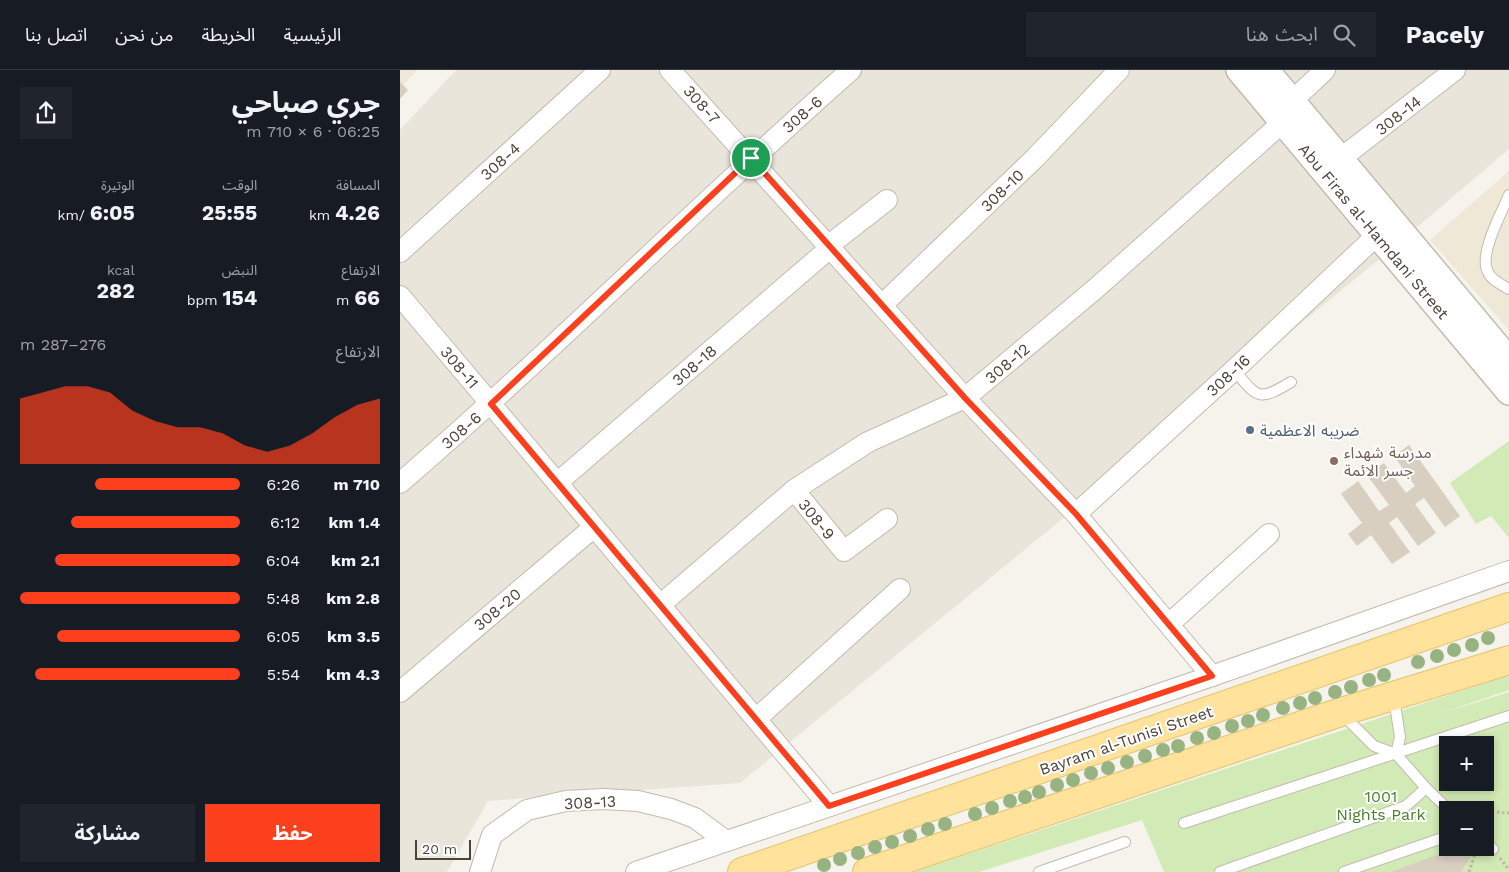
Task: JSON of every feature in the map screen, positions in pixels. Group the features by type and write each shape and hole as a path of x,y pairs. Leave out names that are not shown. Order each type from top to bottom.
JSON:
{"main road":[{"name":"Bayram al-Tunisi Street","path":"742,872 1509,607"},
{"path":"867,872 1340,712 1509,660"}],"street":[{"name":"308-4","path":"400,252 600,70"},
{"name":"308-7","path":"670,70 965,398 1076,514 1212,676"},
{"name":"308-6","path":"400,483 491,404 751,158 852,70"},
{"name":"308-10","path":"882,305 1035,158 1119,70"},
{"name":"Abu Firas al-Hamdani Street","path":"1239,70 1340,159 1508,356"},
{"name":"Abu Firas al-Hamdani Street","path":"1266,70 1287,111 1377,235 1509,392"},
{"name":"308-12","path":"660,605 794,490 868,442 965,398 1094,290 1287,111 1324,70"},
{"name":"308-14","path":"1340,159 1456,70"},
{"name":"308-18","path":"557,483 829,247 887,200"},
{"name":"308-16","path":"1076,514 1234,370 1377,235"},
{"name":"308-11","path":"400,296 829,806"},
{"name":"308-9","path":"794,490 844,552 887,519"},
{"name":"308-20","path":"400,692 594,527"},
{"path":"1169,624 1269,534"},
{"path":"636,872 1212,676 1509,571"},
{"path":"756,719 900,589"},
{"name":"308-13","path":"480,872 492,835 527,810 566,801 602,799 638,801 671,809 694,818 726,841"}],"lane":[{"path":"1509,194 1489,242 1486,266 1488,273 1509,289"},
{"path":"1234,370 1249,387 1263,396 1269,395 1291,382"},
{"path":"1393,696 1400,737 1396,754"},
{"path":"1340,712 1374,746 1396,754 1440,801"},
{"path":"1184,822 1509,716"},
{"path":"1220,872 1406,806 1426,788"},
{"path":"1344,872 1439,839"},
{"path":"1039,872 1125,842"}],"path":[{"path":"1497,812 1509,813"},
{"path":"1468,872 1474,856"},
{"path":"1506,865 1509,870"}],"shaded area":[{"path":"400,70 417,70 400,89"},
{"path":"456,70 1509,70 1509,149 1388,252 740,783 488,801 447,872 400,872 400,130"},
{"path":"1509,171 1509,330 1430,240"}],"green space":[{"path":"1509,441 1509,538 1491,516 1476,524 1450,483"},
{"name":"1001 Nights Park","path":"1509,675 1509,690 1439,714 1509,692 1509,872 1164,872 1142,820 979,872 914,872"}],"building":[{"path":"400,82 408,90 400,99"},
{"path":"1409,445 1460,516 1445,527 1424,498 1415,504 1436,533 1418,546 1397,517 1389,523 1410,552 1392,564 1371,535 1357,546 1348,534 1362,523 1341,494 1358,481 1379,511 1389,505 1367,475 1384,463 1406,493 1415,486 1394,456"},
{"path":"1439,854 1439,856 1471,856 1461,872 1391,872"}],"place":[{"name":"ضريبه الاعظمية","path":"1250,430"},
{"name":"مدرسة شهداء جسر الائمة","path":"1334,461"}],"route":[{"path":"751,158 965,398 1076,514 1212,676 829,806 491,404 751,158"}]}
